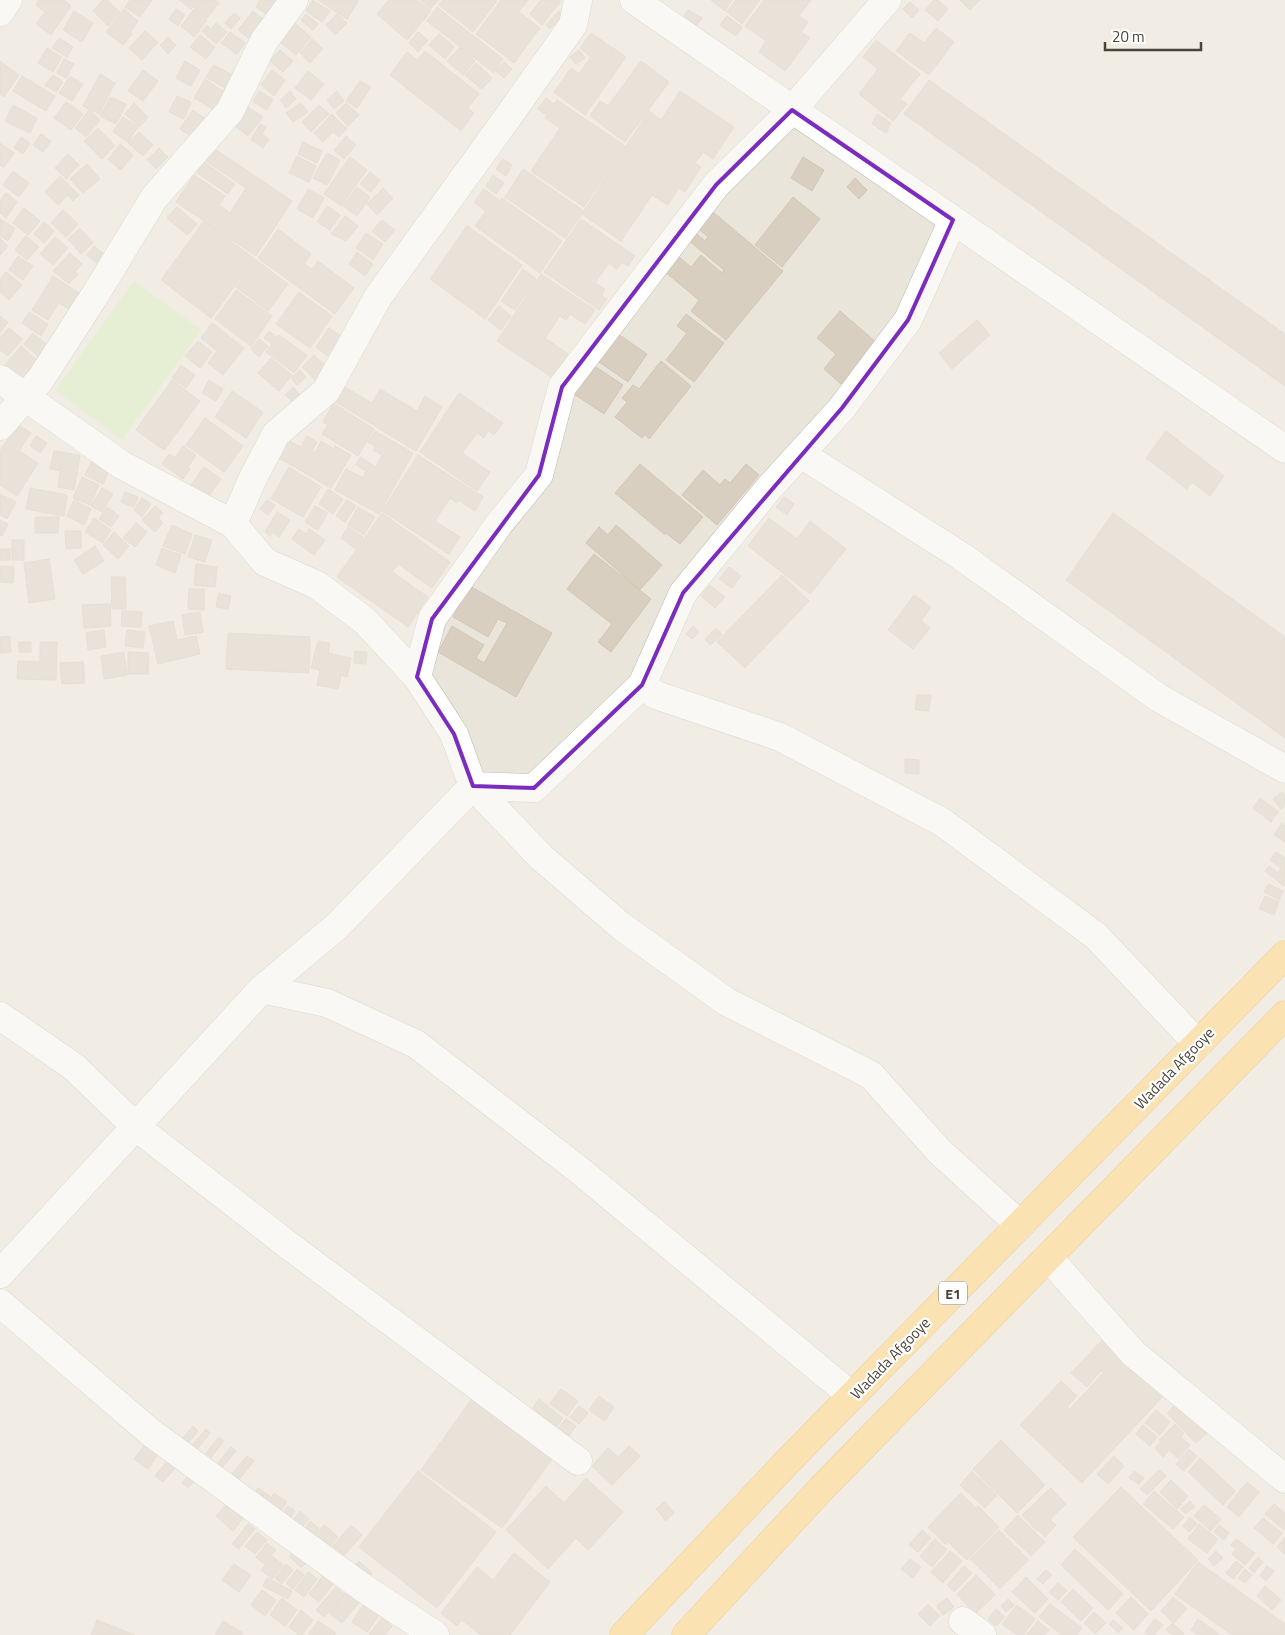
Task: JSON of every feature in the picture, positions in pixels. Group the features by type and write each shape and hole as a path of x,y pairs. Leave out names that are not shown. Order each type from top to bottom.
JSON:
{"highway":[{"name":"Wadada Afgooye","path":"624,1635 852,1396 1285,955"},
{"path":"686,1635 821,1489 1285,1015"}],"street":[{"path":"0,12 8,0"},
{"path":"0,426 40,380 154,198 230,110 264,41 294,0"},
{"path":"233,524 252,480 276,434 326,391 378,297 573,25 578,0"},
{"path":"634,0 1285,449"},
{"path":"417,677 432,620 499,524 539,475 562,386 716,184 792,110 887,0"},
{"path":"0,1274 262,989 337,926 473,786 534,788 642,685 682,593 769,488 842,408 908,320 953,220"},
{"path":"0,379 122,465 233,524 264,562 317,585 365,621 417,677 454,734 473,786 541,857 621,926 727,1002 871,1075 939,1151 1020,1225"},
{"path":"801,454 961,556 1159,698 1285,769"},
{"path":"642,685 656,695 780,737 942,822 1096,936 1198,1044"},
{"path":"262,989 327,1003 416,1044 579,1170 852,1396"},
{"path":"0,1016 74,1067 136,1127 292,1248 578,1461"},
{"path":"1048,1257 1133,1353 1285,1478"},
{"path":"0,1303 150,1432 362,1587 435,1635"}],"highlighted area":[{"path":"792,110 953,220 908,320 842,408 683,593 642,685 534,788 473,786 454,734 417,677 432,619 539,475 562,387 716,185"}],"shaded area":[{"path":"0,0 1285,0 1285,1635 0,1635"}],"green space":[{"path":"134,281 201,330 122,440 55,390"}],"building":[{"path":"39,0 64,0 71,6 51,35 36,24 45,12 36,5"},
{"path":"103,0 107,0 120,12 108,26 93,11"},
{"path":"130,0 152,0 140,17 125,7"},
{"path":"179,0 215,0 219,3 207,18 193,7 191,9"},
{"path":"260,0 282,0 270,17 256,7"},
{"path":"313,0 330,11 322,22 306,11"},
{"path":"318,0 356,0 358,1 347,19"},
{"path":"389,0 417,0 431,11 407,40 377,14"},
{"path":"420,0 438,0 431,9"},
{"path":"443,0 497,1 473,32 439,5"},
{"path":"501,0 528,0 519,12 540,28 514,63 476,34"},
{"path":"541,0 561,1 542,25 530,14"},
{"path":"711,0 732,0 725,11"},
{"path":"736,0 760,0 742,24 727,12"},
{"path":"764,0 811,0 799,16 808,22 801,32 810,38 785,71 759,52 766,41 745,26"},
{"path":"934,0 938,0 948,9 938,21 925,10"},
{"path":"960,0 980,0 970,10"},
{"path":"910,2 919,10 912,18 903,9"},
{"path":"437,7 503,59 494,73 427,21"},
{"path":"124,9 138,21 130,33 132,34 123,45 106,32"},
{"path":"176,9 185,15 178,26 169,19"},
{"path":"194,9 207,20 194,37 181,26"},
{"path":"688,10 702,18 696,27 682,19"},
{"path":"74,11 93,23 82,42 63,30"},
{"path":"253,11 265,21 251,40 238,30"},
{"path":"559,11 563,15 550,29 546,25"},
{"path":"234,13 240,18 231,29 225,23"},
{"path":"306,14 318,24 313,30 301,20"},
{"path":"337,14 347,23 335,35 326,25"},
{"path":"727,16 742,27 736,36 720,25"},
{"path":"216,23 227,32 216,44 202,31 207,25 211,29"},
{"path":"294,23 311,37 296,55 279,41"},
{"path":"936,28 954,42 929,75 896,51 910,33 924,43"},
{"path":"145,31 158,42 142,60 129,48"},
{"path":"230,32 245,43 237,54 221,43"},
{"path":"418,32 428,40 418,52 409,43"},
{"path":"591,33 626,57 585,115 554,92 571,68 579,74 591,57 580,48"},
{"path":"439,34 454,47 445,59 429,45"},
{"path":"200,35 215,47 206,59 190,47"},
{"path":"168,37 176,45 168,54 160,45"},
{"path":"59,38 73,47 67,57 52,48"},
{"path":"312,39 323,49 310,63 300,53"},
{"path":"876,40 920,74 900,99 907,104 893,121 859,94 878,69 863,57"},
{"path":"460,47 475,61 463,75 447,61"},
{"path":"47,48 62,57 53,72 38,63"},
{"path":"280,50 293,61 283,72 270,61"},
{"path":"579,50 585,58 576,64 570,57"},
{"path":"425,51 479,94 468,108 474,113 461,131 390,75 407,52 417,60"},
{"path":"64,59 74,64 66,78 57,73"},
{"path":"0,61 19,75 4,97 0,94"},
{"path":"185,61 200,70 191,86 176,78"},
{"path":"641,61 669,82 625,142 590,116 600,101 608,106"},
{"path":"504,62 512,69 504,78 496,71"},
{"path":"476,63 492,78 482,89 465,75"},
{"path":"214,65 234,76 226,89 206,77"},
{"path":"143,70 158,81 143,101 128,91"},
{"path":"272,70 285,80 274,96 261,85"},
{"path":"308,71 324,84 311,100 295,88"},
{"path":"100,74 115,83 99,114 83,106"},
{"path":"53,75 63,82 56,92 45,85"},
{"path":"22,76 55,96 46,111 13,91"},
{"path":"70,76 83,84 72,101 59,93"},
{"path":"205,79 226,93 216,111 194,98"},
{"path":"929,80 1285,334 1285,386 904,114"},
{"path":"360,81 371,87 357,108 346,101"},
{"path":"259,91 273,99 267,110 253,102"},
{"path":"290,91 296,99 286,108 280,100"},
{"path":"337,91 344,101 334,109 327,100"},
{"path":"680,91 734,127 713,159 703,152 695,163 701,167 685,192 679,188 668,205 652,195 621,241 582,214 649,111 661,120"},
{"path":"177,96 191,102 184,119 169,112"},
{"path":"110,97 126,104 116,124 100,116"},
{"path":"546,98 554,104 557,100 625,146 584,207 531,171 560,128 545,118 547,115 538,109"},
{"path":"66,102 83,114 71,130 54,118"},
{"path":"134,103 148,117 139,127 125,114"},
{"path":"301,103 308,112 293,122 286,113"},
{"path":"346,103 359,115 348,126 336,113"},
{"path":"13,105 37,118 30,133 5,121"},
{"path":"319,105 329,114 311,132 302,122"},
{"path":"248,107 263,117 248,136 234,125"},
{"path":"89,110 100,120 86,137 75,128"},
{"path":"193,110 207,120 195,139 180,129"},
{"path":"332,114 347,129 339,137 333,132 323,142 314,133"},
{"path":"877,114 891,123 886,133 872,124"},
{"path":"123,117 138,127 128,142 113,132"},
{"path":"260,124 266,127 262,134 269,139 263,148 251,140"},
{"path":"98,128 115,146 102,159 84,141"},
{"path":"139,132 153,145 143,156 128,143"},
{"path":"41,134 51,141 43,152 33,145"},
{"path":"346,136 356,145 344,159 334,150"},
{"path":"21,137 30,143 23,154 14,148"},
{"path":"303,142 322,151 317,163 298,154"},
{"path":"0,143 14,153 4,167 0,165"},
{"path":"120,144 133,155 121,170 108,160"},
{"path":"159,148 168,157 156,169 147,160"},
{"path":"215,149 292,201 256,256 176,202 194,175 225,196 219,205 230,213 246,188 206,161"},
{"path":"327,153 340,160 327,185 313,178"},
{"path":"68,154 79,165 66,179 55,168"},
{"path":"297,156 316,166 309,182 289,173"},
{"path":"350,157 367,170 341,206 324,194"},
{"path":"803,157 824,170 812,191 791,178"},
{"path":"503,159 512,165 506,176 496,169"},
{"path":"203,161 235,184 228,194 196,172"},
{"path":"87,164 100,179 83,193 70,179"},
{"path":"523,169 584,211 565,238 505,197"},
{"path":"13,171 29,183 19,197 3,185"},
{"path":"370,172 380,180 371,192 360,184"},
{"path":"493,175 504,183 496,194 486,186"},
{"path":"60,176 79,195 73,201 68,195 58,205 45,192"},
{"path":"855,178 867,190 859,199 847,187"},
{"path":"357,187 370,197 357,216 343,206"},
{"path":"383,188 393,198 377,215 367,204"},
{"path":"308,189 324,198 313,218 297,209"},
{"path":"484,189 500,201 502,198 562,241 540,273 475,226 486,211 474,202"},
{"path":"6,193 17,202 6,218 0,213 0,201"},
{"path":"793,197 820,219 782,267 755,245"},
{"path":"327,206 340,215 330,230 317,222"},
{"path":"177,207 197,224 187,235 167,218"},
{"path":"24,208 40,221 28,235 13,223"},
{"path":"63,210 78,224 66,237 51,223"},
{"path":"713,212 783,271 726,340 691,311 699,300 665,272 678,256 691,267 701,255 722,273 724,270 687,239 693,231 705,241 708,237 699,229"},
{"path":"345,216 358,226 346,241 331,234"},
{"path":"0,219 15,228 8,241 0,236"},
{"path":"581,219 635,256 628,266 622,262 617,269 609,263 595,283 605,289 601,295 607,299 599,310 544,272"},
{"path":"382,220 395,230 385,242 372,231"},
{"path":"204,221 255,259 211,318 161,280"},
{"path":"44,222 54,231 44,243 34,234"},
{"path":"467,226 522,265 485,319 430,279"},
{"path":"80,228 93,243 81,254 68,239"},
{"path":"278,229 311,254 304,264 312,269 318,261 354,288 335,314 258,258"},
{"path":"366,233 383,244 373,260 356,248"},
{"path":"26,236 39,247 27,260 15,250"},
{"path":"55,237 68,248 53,265 40,254"},
{"path":"0,238 8,246 0,255"},
{"path":"94,246 105,255 98,264 87,255"},
{"path":"357,252 373,264 365,276 349,264"},
{"path":"70,253 82,264 75,272 78,274 69,284 53,271"},
{"path":"18,256 33,266 23,280 9,270"},
{"path":"256,260 288,284 268,311 236,287"},
{"path":"523,269 536,279 515,310 501,301"},
{"path":"6,272 22,285 9,300 0,292 0,279"},
{"path":"541,274 595,310 585,324 570,314 566,320 560,316 545,338 568,354 553,378 497,341"},
{"path":"53,276 84,296 73,312 59,303 48,320 32,310"},
{"path":"236,290 272,316 251,346 215,319"},
{"path":"299,292 332,316 310,348 276,324"},
{"path":"499,306 511,316 501,330 488,320"},
{"path":"840,311 876,342 841,384 824,369 836,354 817,338"},
{"path":"29,312 48,324 41,336 22,323"},
{"path":"686,314 724,343 694,382 666,360 687,333 677,326"},
{"path":"0,316 8,322 0,333"},
{"path":"977,320 990,335 952,369 939,353"},
{"path":"212,323 244,348 223,375 208,363 217,351 201,338"},
{"path":"9,328 22,339 8,356 0,350 0,338"},
{"path":"329,328 341,336 327,356 316,347"},
{"path":"269,331 277,337 279,335 307,355 294,373 266,352 272,344 264,338"},
{"path":"33,333 50,347 41,359 24,344"},
{"path":"618,334 647,354 628,382 599,362"},
{"path":"259,339 268,346 259,357 251,349"},
{"path":"198,341 212,352 200,368 185,356"},
{"path":"21,346 40,363 24,381 5,365"},
{"path":"314,355 328,368 316,381 302,367"},
{"path":"271,358 292,375 279,391 258,373"},
{"path":"661,361 691,386 649,439 645,435 642,438 615,417 627,402 622,398 633,385 639,389"},
{"path":"181,365 195,375 186,388 172,378"},
{"path":"593,365 623,385 604,414 574,394"},
{"path":"300,370 306,377 297,385 291,378"},
{"path":"172,380 200,401 164,450 136,430"},
{"path":"209,380 223,389 216,401 202,393"},
{"path":"343,386 372,403 380,389 417,411 425,396 442,407 416,451 334,401"},
{"path":"293,387 303,398 295,405 285,395"},
{"path":"232,391 263,412 246,438 215,417"},
{"path":"459,393 503,423 494,435 488,431 484,438 477,433 462,453 490,472 477,491 420,452"},
{"path":"333,403 374,429 358,456 322,434 328,425 323,422"},
{"path":"205,418 243,446 224,472 186,445"},
{"path":"17,424 31,433 19,451 38,463 17,496 0,485 0,451"},
{"path":"375,431 413,453 379,514 335,490 346,469 363,478 366,471 356,465 360,457 376,467 382,455 373,450 375,446 368,442"},
{"path":"1166,431 1224,476 1210,496 1192,482 1187,489 1146,458"},
{"path":"36,436 47,443 40,453 30,446"},
{"path":"307,436 317,442 312,451 315,453 321,441 334,449 335,446 351,455 331,488 277,457 286,439 301,447"},
{"path":"183,446 196,455 183,479 162,464 169,454 175,458"},
{"path":"54,451 80,455 74,490 58,487 60,471 50,469"},
{"path":"418,455 483,497 475,511 458,500 457,503 450,498 435,521 460,537 449,554 382,511"},
{"path":"93,458 111,467 103,484 85,475"},
{"path":"640,464 703,517 680,544 666,533 664,534 615,493"},
{"path":"746,464 759,475 717,525 682,495 703,470 720,485 725,479 730,483"},
{"path":"204,467 221,479 208,497 191,485"},
{"path":"289,467 321,487 303,517 271,499"},
{"path":"82,477 99,485 90,505 73,498"},
{"path":"30,488 67,495 64,516 26,509"},
{"path":"102,488 113,494 102,512 91,506"},
{"path":"328,489 343,499 333,514 319,504"},
{"path":"125,492 138,497 134,507 121,502"},
{"path":"0,494 16,502 7,519 0,515"},
{"path":"784,497 794,504 787,515 776,507"},
{"path":"142,498 151,504 142,517 134,510"},
{"path":"74,500 91,509 84,525 67,516"},
{"path":"267,500 275,505 268,515 260,509"},
{"path":"347,500 356,506 345,522 336,516"},
{"path":"155,506 163,513 158,518 163,523 155,532 142,520"},
{"path":"315,506 328,513 318,530 305,522"},
{"path":"107,507 119,516 111,527 99,519"},
{"path":"358,507 375,517 364,535 348,525"},
{"path":"277,512 290,520 279,537 273,532 270,536 265,532"},
{"path":"382,513 450,562 432,588 398,564 392,572 428,597 408,627 337,577"},
{"path":"1113,513 1285,637 1285,738 1066,580"},
{"path":"35,517 59,517 58,533 35,533"},
{"path":"94,518 111,530 103,543 85,532"},
{"path":"769,518 797,539 810,521 846,549 810,594 748,546"},
{"path":"0,520 8,524 2,536 0,535"},
{"path":"136,523 147,532 135,547 123,538"},
{"path":"172,525 192,534 185,554 163,546"},
{"path":"616,525 662,565 640,590 586,543 599,527 608,535"},
{"path":"348,527 363,537 356,549 341,538"},
{"path":"299,529 306,534 309,529 325,540 314,555 292,539"},
{"path":"65,531 81,531 81,548 66,549"},
{"path":"114,532 129,546 118,559 103,545"},
{"path":"195,535 212,540 205,562 188,557"},
{"path":"12,540 24,540 24,560 12,560"},
{"path":"95,546 104,561 83,574 74,560"},
{"path":"162,548 181,555 175,573 156,565"},
{"path":"0,549 10,549 10,560 0,560"},
{"path":"594,554 651,599 611,652 598,642 612,624 567,589"},
{"path":"49,559 55,599 29,603 24,563"},
{"path":"196,564 217,567 215,587 194,585"},
{"path":"0,566 14,567 13,583 0,582"},
{"path":"729,567 741,576 732,588 719,579"},
{"path":"782,575 809,601 745,668 717,642"},
{"path":"111,577 125,577 126,609 112,609"},
{"path":"710,585 725,597 715,608 701,596"},
{"path":"470,586 552,633 516,697 438,652 452,626 484,645 476,658 484,663 507,623 498,619 488,637 453,617"},
{"path":"189,589 204,589 204,610 188,609"},
{"path":"219,593 231,596 228,609 216,607"},
{"path":"914,595 931,607 921,621 930,628 913,649 888,630"},
{"path":"110,604 111,626 84,628 82,605"},
{"path":"122,611 142,612 141,627 121,626"},
{"path":"200,612 203,632 185,635 182,615"},
{"path":"173,621 177,640 196,636 200,654 158,664 149,626"},
{"path":"693,626 699,632 692,639 686,634"},
{"path":"716,628 722,635 710,645 705,639"},
{"path":"104,630 106,647 88,650 86,633"},
{"path":"127,630 145,632 143,648 125,646"},
{"path":"228,633 310,637 309,673 226,669"},
{"path":"10,636 11,652 0,653 0,637"},
{"path":"318,641 330,643 328,653 351,658 347,677 341,675 338,689 317,685 320,670 311,668"},
{"path":"19,642 31,642 31,652 19,652"},
{"path":"40,642 57,642 56,680 17,679 18,661 40,662"},
{"path":"355,651 367,652 366,664 354,663"},
{"path":"124,652 127,675 104,679 101,656"},
{"path":"128,652 149,653 148,674 128,674"},
{"path":"83,662 85,683 62,684 60,663"},
{"path":"917,695 931,695 929,711 915,710"},
{"path":"905,759 919,760 919,774 905,773"},
{"path":"1282,792 1285,796 1285,805 1281,809 1273,799"},
{"path":"1260,798 1278,812 1271,822 1253,808"},
{"path":"1282,823 1285,826 1285,842 1274,835"},
{"path":"1276,852 1285,858 1284,886 1265,871 1269,866 1278,873 1281,868 1270,860"},
{"path":"1268,884 1283,891 1279,900 1264,892"},
{"path":"1265,896 1279,902 1274,915 1259,909"},
{"path":"1104,1338 1164,1395 1082,1483 1020,1425 1061,1381 1077,1396 1067,1407 1070,1409 1103,1373 1101,1371 1087,1387 1071,1373"},
{"path":"561,1389 578,1401 567,1416 550,1404"},
{"path":"476,1393 557,1452 502,1528 421,1470"},
{"path":"599,1396 614,1407 605,1421 589,1410"},
{"path":"539,1399 563,1418 556,1427 533,1408"},
{"path":"1180,1400 1209,1431 1196,1443 1167,1413"},
{"path":"579,1406 588,1413 579,1424 570,1417"},
{"path":"1156,1410 1170,1422 1160,1435 1145,1423"},
{"path":"566,1419 576,1426 569,1436 558,1428"},
{"path":"1175,1424 1184,1433 1181,1437 1190,1445 1178,1459 1169,1450 1163,1457 1155,1448 1161,1442 1159,1440"},
{"path":"1143,1425 1157,1437 1150,1446 1136,1434"},
{"path":"193,1426 198,1431 181,1451 175,1447"},
{"path":"206,1429 210,1433 195,1452 190,1448"},
{"path":"219,1437 224,1441 208,1461 203,1457"},
{"path":"1001,1440 1045,1485 1017,1513 973,1469"},
{"path":"147,1442 160,1452 148,1469 134,1459"},
{"path":"629,1446 640,1456 612,1485 592,1466 608,1448 618,1457"},
{"path":"231,1447 236,1451 221,1469 216,1465"},
{"path":"1189,1449 1197,1456 1183,1471 1176,1464"},
{"path":"247,1456 254,1461 234,1486 227,1480"},
{"path":"1114,1456 1124,1466 1108,1484 1097,1474"},
{"path":"1200,1458 1235,1491 1223,1505 1188,1472"},
{"path":"169,1459 177,1466 163,1482 155,1476"},
{"path":"194,1469 201,1474 188,1488 182,1483"},
{"path":"1159,1470 1166,1476 1147,1495 1140,1489"},
{"path":"418,1471 496,1532 437,1608 359,1547"},
{"path":"972,1471 997,1495 985,1508 960,1485"},
{"path":"1134,1471 1144,1478 1139,1484 1129,1478"},
{"path":"586,1478 623,1512 588,1550 576,1538 548,1569 506,1530 546,1486 564,1503"},
{"path":"1171,1480 1188,1496 1177,1509 1160,1492"},
{"path":"1247,1482 1259,1492 1239,1517 1227,1507"},
{"path":"1121,1487 1198,1560 1151,1611 1073,1537"},
{"path":"258,1488 270,1496 260,1509 249,1501"},
{"path":"1051,1488 1066,1504 1050,1519 1056,1525 1045,1537 1022,1515"},
{"path":"1154,1491 1184,1517 1173,1529 1143,1504"},
{"path":"274,1493 287,1502 275,1519 262,1510"},
{"path":"961,1493 976,1508 978,1506 999,1527 967,1560 948,1542 945,1544 928,1527"},
{"path":"230,1500 247,1513 233,1531 216,1516"},
{"path":"665,1501 674,1513 666,1521 656,1509"},
{"path":"1190,1501 1195,1507 1185,1514 1181,1509"},
{"path":"1274,1504 1285,1513 1284,1530 1265,1514"},
{"path":"1204,1505 1221,1519 1211,1531 1194,1516"},
{"path":"288,1506 295,1511 283,1527 276,1522"},
{"path":"300,1511 309,1519 299,1531 290,1524"},
{"path":"1018,1515 1045,1542 1031,1556 1004,1530"},
{"path":"1190,1517 1197,1524 1189,1532 1183,1526"},
{"path":"1263,1518 1282,1533 1273,1544 1254,1528"},
{"path":"310,1521 319,1528 310,1540 301,1533"},
{"path":"248,1524 255,1529 239,1549 232,1544"},
{"path":"1199,1524 1218,1539 1207,1553 1188,1539"},
{"path":"324,1525 338,1537 324,1553 310,1541"},
{"path":"351,1525 362,1535 342,1558 331,1548"},
{"path":"1219,1525 1229,1533 1224,1540 1214,1532"},
{"path":"922,1530 931,1538 918,1552 909,1545"},
{"path":"999,1530 1029,1560 1000,1589 970,1559"},
{"path":"257,1532 267,1540 255,1554 245,1546"},
{"path":"1285,1537 1285,1553 1284,1554 1277,1547"},
{"path":"935,1539 947,1550 932,1567 920,1556"},
{"path":"1236,1539 1255,1553 1245,1565 1232,1554 1236,1549 1231,1545"},
{"path":"267,1543 276,1550 264,1564 256,1557"},
{"path":"299,1545 311,1558 301,1568 289,1556"},
{"path":"1075,1549 1123,1594 1108,1610 1061,1565"},
{"path":"950,1551 962,1561 943,1583 931,1572"},
{"path":"1216,1551 1223,1558 1214,1566 1208,1559"},
{"path":"514,1553 550,1582 510,1635 481,1635 462,1620 457,1626 441,1613 477,1567 493,1580"},
{"path":"272,1556 283,1565 272,1579 261,1570"},
{"path":"1258,1557 1263,1562 1254,1573 1249,1568"},
{"path":"910,1559 921,1567 913,1578 901,1569"},
{"path":"359,1561 372,1573 363,1585 349,1572"},
{"path":"1236,1561 1243,1567 1233,1579 1226,1573"},
{"path":"1198,1562 1285,1624 1285,1635 1232,1635 1175,1594"},
{"path":"234,1564 251,1575 239,1592 222,1580"},
{"path":"286,1564 293,1570 282,1584 275,1578"},
{"path":"964,1566 972,1573 954,1592 947,1585"},
{"path":"1267,1566 1274,1571 1266,1581 1260,1576"},
{"path":"329,1568 339,1576 319,1602 309,1594"},
{"path":"297,1569 304,1575 293,1589 286,1583"},
{"path":"1245,1569 1252,1575 1245,1583 1238,1578"},
{"path":"1046,1570 1052,1575 1043,1584 1037,1579"},
{"path":"308,1572 317,1579 304,1597 295,1590"},
{"path":"976,1575 995,1595 975,1614 957,1594"},
{"path":"1026,1577 1048,1599 1035,1613 1012,1592"},
{"path":"267,1578 292,1591 288,1599 263,1586"},
{"path":"353,1583 366,1594 342,1623 329,1613"},
{"path":"1058,1583 1067,1591 1058,1600 1049,1592"},
{"path":"1265,1586 1281,1600 1272,1610 1257,1596"},
{"path":"336,1587 344,1594 324,1617 316,1610"},
{"path":"1073,1589 1093,1608 1081,1621 1061,1602"},
{"path":"262,1590 276,1600 265,1616 251,1605"},
{"path":"369,1596 385,1607 367,1632 352,1622"},
{"path":"1131,1597 1148,1614 1134,1630 1116,1613"},
{"path":"1173,1597 1187,1609 1174,1623 1161,1611"},
{"path":"282,1598 297,1610 285,1626 270,1615"},
{"path":"947,1598 954,1607 943,1615 937,1606"},
{"path":"1008,1599 1014,1605 1006,1612 1001,1606"},
{"path":"928,1604 940,1616 930,1626 918,1614"},
{"path":"1050,1604 1082,1628 1077,1635 1062,1635 1039,1617"},
{"path":"1017,1605 1035,1619 1023,1635 1017,1635 1002,1624"},
{"path":"996,1609 1005,1617 996,1626 988,1619"},
{"path":"301,1610 313,1620 302,1635 299,1635 289,1627"},
{"path":"1094,1612 1106,1623 1095,1634 1084,1623"},
{"path":"382,1618 392,1626 385,1635 369,1634"},
{"path":"1155,1619 1163,1625 1154,1635 1149,1635 1145,1632"},
{"path":"1198,1619 1220,1635 1198,1635 1191,1630"},
{"path":"97,1620 135,1635 91,1635"},
{"path":"1113,1620 1123,1628 1118,1633 1109,1624"},
{"path":"223,1621 243,1633 241,1635 215,1635"},
{"path":"318,1621 336,1633 334,1635 308,1635"},
{"path":"1038,1621 1049,1630 1045,1635 1026,1635"},
{"path":"1172,1623 1184,1633 1183,1635 1173,1635 1166,1630"}]}
